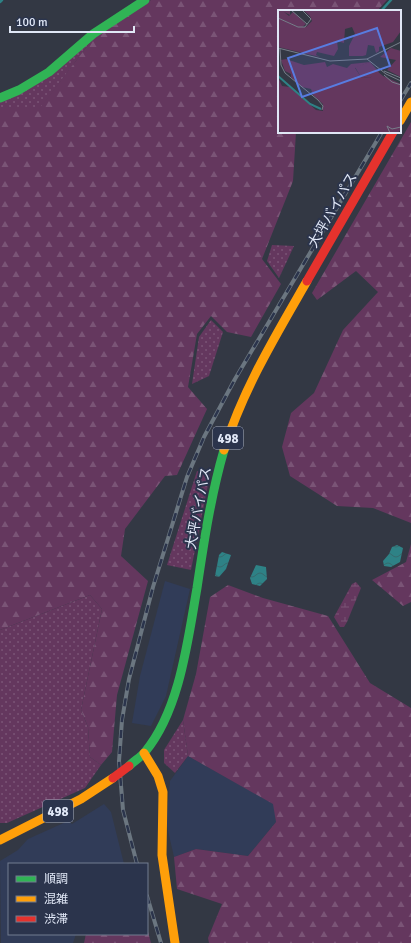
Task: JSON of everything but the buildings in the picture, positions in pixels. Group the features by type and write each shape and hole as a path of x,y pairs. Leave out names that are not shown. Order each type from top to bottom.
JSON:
{"main road":[{"path":"0,98 19,90 49,72 93,34 145,0"},
{"path":"401,119 411,102"},
{"name":"大坪バイパス","path":"0,840 81,799 113,778 144,753 160,728 172,703 182,672 216,480 229,436 246,392 263,356 392,133"},
{"path":"144,753 158,776 162,792 162,855 175,943"}],"shaded area":[{"path":"165,581 190,589 166,696 151,726 132,723 140,676"},
{"path":"188,756 274,804 276,822 248,856 196,849 174,857 166,822 170,781"},
{"path":"104,804 111,812 124,863 8,863 8,935 76,935 73,943 1,943 0,861 18,850 28,839 68,821 72,824"}],"green space":[{"path":"151,0 387,0 378,10 278,10 278,133 296,133 293,181 262,259 281,284 251,337 227,332 211,316 197,334 188,387 207,409 177,475 165,476 125,529 121,556 148,581 117,695 112,752 101,765 90,757 88,727 81,710 102,609 90,595 0,630 0,109 39,109 95,36"},
{"path":"95,36 39,110 0,109 0,101"},
{"path":"411,122 411,523 373,508 337,506 290,476 282,447 291,413 314,393 343,330 378,292 356,271 317,300 312,293"},
{"path":"272,245 294,246 279,278 267,261"},
{"path":"211,320 223,332 209,376 192,384 199,337"},
{"path":"197,471 210,475 191,570 167,565"},
{"path":"411,544 411,602 403,606 372,580 406,562"},
{"path":"356,582 361,588 347,622 344,627 340,627 334,617 352,584"},
{"path":"228,585 263,598 328,616 370,683 411,708 411,943 209,943 208,938 222,904 177,889 174,857 196,849 248,856 276,822 273,804 188,756 183,720 196,674 210,597"},
{"path":"90,595 102,609 81,710 88,727 90,757 101,765 85,788 7,823 0,823 0,630"},
{"path":"183,720 188,756 175,773 164,763 164,750"},
{"path":"148,932 151,943 84,943 86,935 148,935"}],"water":[{"path":"397,545 403,548 400,562 391,567 384,566 383,561 389,554 392,547"},
{"path":"222,552 231,555 226,569 219,577 215,576 219,555"},
{"path":"256,565 266,567 267,579 260,586 252,584 250,578"}],"waterway":[{"path":"382,10 391,0"}],"railway":[{"path":"401,99 411,83"},
{"path":"137,863 123,810 119,761 122,720 129,679 153,587 187,477 204,437 235,379 381,133"},
{"path":"148,899 161,943"}],"traffic: fast":[{"path":"0,98 19,90 49,72 93,34 145,0"},
{"path":"129,766 143,754 157,735 167,716 181,673 208,518 224,450"}],"traffic: slow":[{"path":"401,119 411,102"},
{"path":"224,450 250,384 307,281"},
{"path":"144,753 158,776 163,792 162,855 175,943"},
{"path":"0,840 81,799 113,778"}],"traffic: jam":[{"path":"307,281 392,133"},
{"path":"113,778 129,766"}]}
